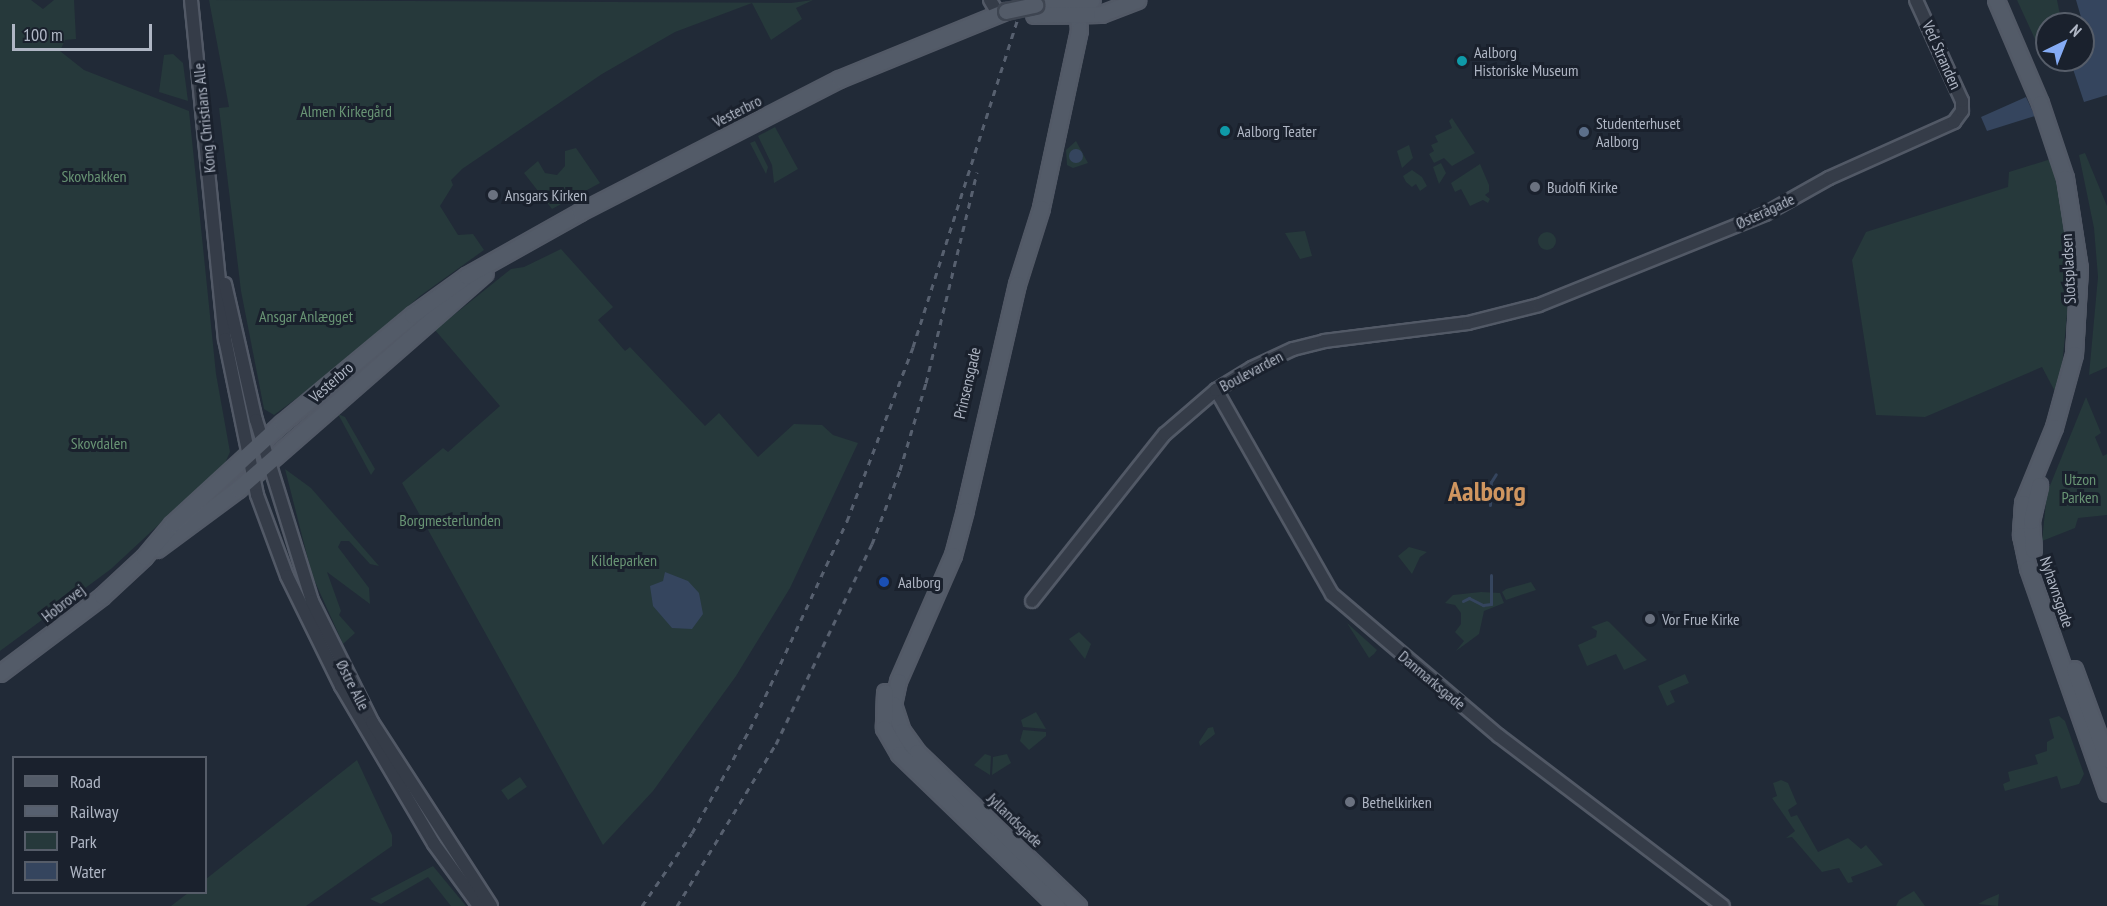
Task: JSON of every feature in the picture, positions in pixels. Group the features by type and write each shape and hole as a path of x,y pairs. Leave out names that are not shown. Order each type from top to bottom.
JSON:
{"main road":[{"name":"Vesterbro","path":"265,451 330,386 412,315 466,276 500,260 580,212 839,79 1004,14 1083,6 1110,13 1137,0"},
{"path":"1996,0 2056,135"},
{"path":"2005,0 2056,135"},
{"name":"Prinsensgade","path":"920,766 894,712 895,694 954,538 1009,282 1018,254 1028,240 1041,208 1083,6"},
{"name":"Slotspladsen","path":"2056,135 2071,204 2079,268 2077,332 2067,404"},
{"name":"Vesterbro","path":"265,451 500,260"},
{"name":"Nyhavnsgade","path":"2067,404 2036,495 2032,541 2036,565 2107,759"},
{"name":"Nyhavnsgade","path":"2067,404 2023,503 2021,536 2028,568 2107,793"},
{"name":"Hobrovej","path":"144,557 181,534 265,451"},
{"name":"Hobrovej","path":"0,673 82,612 144,557 172,524 249,466"},
{"name":"Jyllandsgade","path":"920,766 1057,906"},
{"name":"Jyllandsgade","path":"920,766 1078,906"}],"street":[{"name":"Kong Christians Alle","path":"191,0 225,339 249,466"},
{"path":"990,0 1004,14"},
{"name":"Ved Stranden","path":"1916,0 1958,87 1962,111"},
{"name":"Østerågade","path":"1561,297 1671,249 1765,214 1829,178 1954,122 1962,111"},
{"name":"Kong Christians Alle","path":"216,236 265,451"},
{"name":"Boulevarden","path":"1032,601 1144,458 1216,390 1293,349 1324,341 1468,323 1561,297"},
{"name":"Danmarksgade","path":"1216,390 1332,594 1499,736 1723,906"},
{"name":"Østre Alle","path":"265,451 301,570 348,676 389,750 487,906"},
{"name":"Østre Alle","path":"249,466 287,576 341,687 435,844 487,906"}],"green space":[{"path":"0,0 31,0 43,9 54,0 74,0 76,39 65,40 60,51 84,70 189,111 216,374 230,452 225,463 111,569 0,651"},
{"name":"Almen Kirkegård","path":"209,0 791,3 813,0 796,8 802,19 771,40 752,3 675,32 602,74 462,169 451,180 453,185 440,206 458,235 473,234 484,250 420,296 343,364 274,415 264,409 241,291 219,108 229,107"},
{"path":"2017,0 2057,0 2060,12 2035,12 2035,39"},
{"path":"173,54 183,63 188,101 159,92 164,55"},
{"path":"1452,118 1475,153 1452,166 1444,158 1434,163 1429,154 1434,151 1431,145 1438,142 1435,136 1452,128 1449,121"},
{"path":"775,127 798,169 774,183 772,165 758,136"},
{"path":"755,141 768,167 766,174 750,143"},
{"path":"1076,141 1088,163 1073,168 1067,165 1066,150"},
{"path":"1409,145 1413,158 1402,168 1397,151"},
{"path":"576,148 600,183 552,209 524,173 538,161 545,173 557,175 565,166 565,151"},
{"path":"2085,153 2107,206 2107,367 2089,375 2098,277 2094,228 2079,155"},
{"path":"2051,159 2062,197 2071,272 2059,399 2042,367 1925,417 1876,415 1852,260 1866,232 2008,187 2009,172"},
{"path":"1441,163 1446,173 1439,184 1433,167"},
{"path":"1480,164 1489,185 1489,192 1485,195 1490,199 1488,203 1483,200 1470,206 1461,189 1455,192 1451,183"},
{"path":"1412,170 1422,177 1427,186 1420,191 1416,184 1412,187 1403,176"},
{"path":"1305,231 1312,256 1300,259 1285,233"},
{"path":"1547,232 1553,235 1556,241 1553,247 1547,250 1541,247 1538,241 1541,235"},
{"name":"Kildeparken","path":"561,249 613,307 598,320 625,351 630,347 705,426 719,413 758,457 794,424 822,425 833,435 858,443 790,588 736,676 653,791 603,845 402,483 443,448 448,452 500,406 435,330 511,269 524,267"},
{"name":"Utzon Parken","path":"2086,397 2101,433 2095,437 2103,456 2107,454 2107,515 2078,518 2075,528 2042,541 2047,493"},
{"path":"338,414 345,417 375,469 371,475"},
{"path":"285,469 311,488 379,566 370,564 349,541 341,541 338,547 369,588 370,604 327,572 341,611 339,615 355,633 343,644 312,575"},
{"path":"1409,547 1427,552 1420,557 1412,574 1398,556"},
{"path":"1531,582 1536,590 1506,600 1502,592 1506,589"},
{"path":"1481,592 1500,593 1504,603 1484,611 1479,634 1456,651 1464,641 1455,632 1461,624 1461,613 1455,605 1445,603 1453,595"},
{"path":"1607,621 1647,660 1624,670 1616,654 1587,666 1578,645 1596,637 1597,631 1591,627"},
{"path":"1347,623 1377,650 1369,658"},
{"path":"1079,632 1091,644 1085,659 1069,639"},
{"path":"1685,674 1689,683 1670,691 1675,702 1667,706 1658,686"},
{"path":"1036,712 1046,729 1023,727 1021,720"},
{"path":"2059,716 2065,721 2084,774 2079,784 2061,789 2057,776 2005,791 2003,784 2010,781 2008,772 2038,764 2035,755 2047,751 2047,742 2054,738 2049,719"},
{"path":"1213,727 1215,734 1200,746 1199,742 1208,728"},
{"path":"1023,730 1046,732 1046,736 1029,750 1020,741"},
{"path":"985,754 991,756 990,775 974,765"},
{"path":"1007,754 1011,763 992,775 993,757"},
{"path":"357,760 392,835 392,846 306,906 171,906 187,894 207,894 207,878"},
{"path":"520,777 527,787 508,800 501,790"},
{"path":"1781,780 1788,783 1797,804 1788,810 1791,817 1797,815 1818,852 1848,838 1861,849 1866,845 1883,865 1851,877 1853,882 1848,883 1839,868 1822,872 1792,837 1786,838 1795,831 1772,798 1777,796 1773,783"},
{"path":"433,866 466,906 451,906 428,877 381,904 370,899"},
{"path":"1914,891 1925,906 1896,906 1899,900"},
{"path":"1999,894 1998,906 1978,904 1987,899"}],"water":[{"path":"2076,0 2107,0 2107,95 2084,102 2074,72 2095,72 2095,12 2080,12"},
{"path":"2026,97 2035,116 1987,131 1981,117"},
{"path":"1073,149 1079,149 1083,156 1079,163 1073,163 1069,159 1069,153"},
{"path":"665,572 688,581 699,593 703,614 692,629 672,628 653,606 650,586 663,581"}],"waterway":[{"path":"1490,505 1491,482 1496,474"},
{"path":"1463,601 1469,598 1483,605 1491,604 1491,575"}],"railway":[{"path":"642,906 692,833 750,729 847,521 913,347 1024,0"},
{"path":"677,906 776,744 872,544 900,470 926,383 977,172"}],"place":[{"name":"Aalborg Historiske Museum","path":"1462,61"},
{"name":"Aalborg Teater","path":"1225,131"},
{"name":"Studenterhuset Aalborg","path":"1584,132"},
{"name":"Budolfi Kirke","path":"1535,187"},
{"name":"Ansgars Kirken","path":"493,195"},
{"name":"Aalborg","path":"884,582"},
{"name":"Vor Frue Kirke","path":"1650,619"},
{"name":"Bethelkirken","path":"1350,802"}],"district":[{"name":"Aalborg","path":"1487,491"}],"park label":[{"name":"Skovbakken","path":"94,176"},
{"name":"Ansgar Anlægget","path":"306,316"},
{"name":"Skovdalen","path":"99,443"},
{"name":"Borgmesterlunden","path":"450,520"}]}
